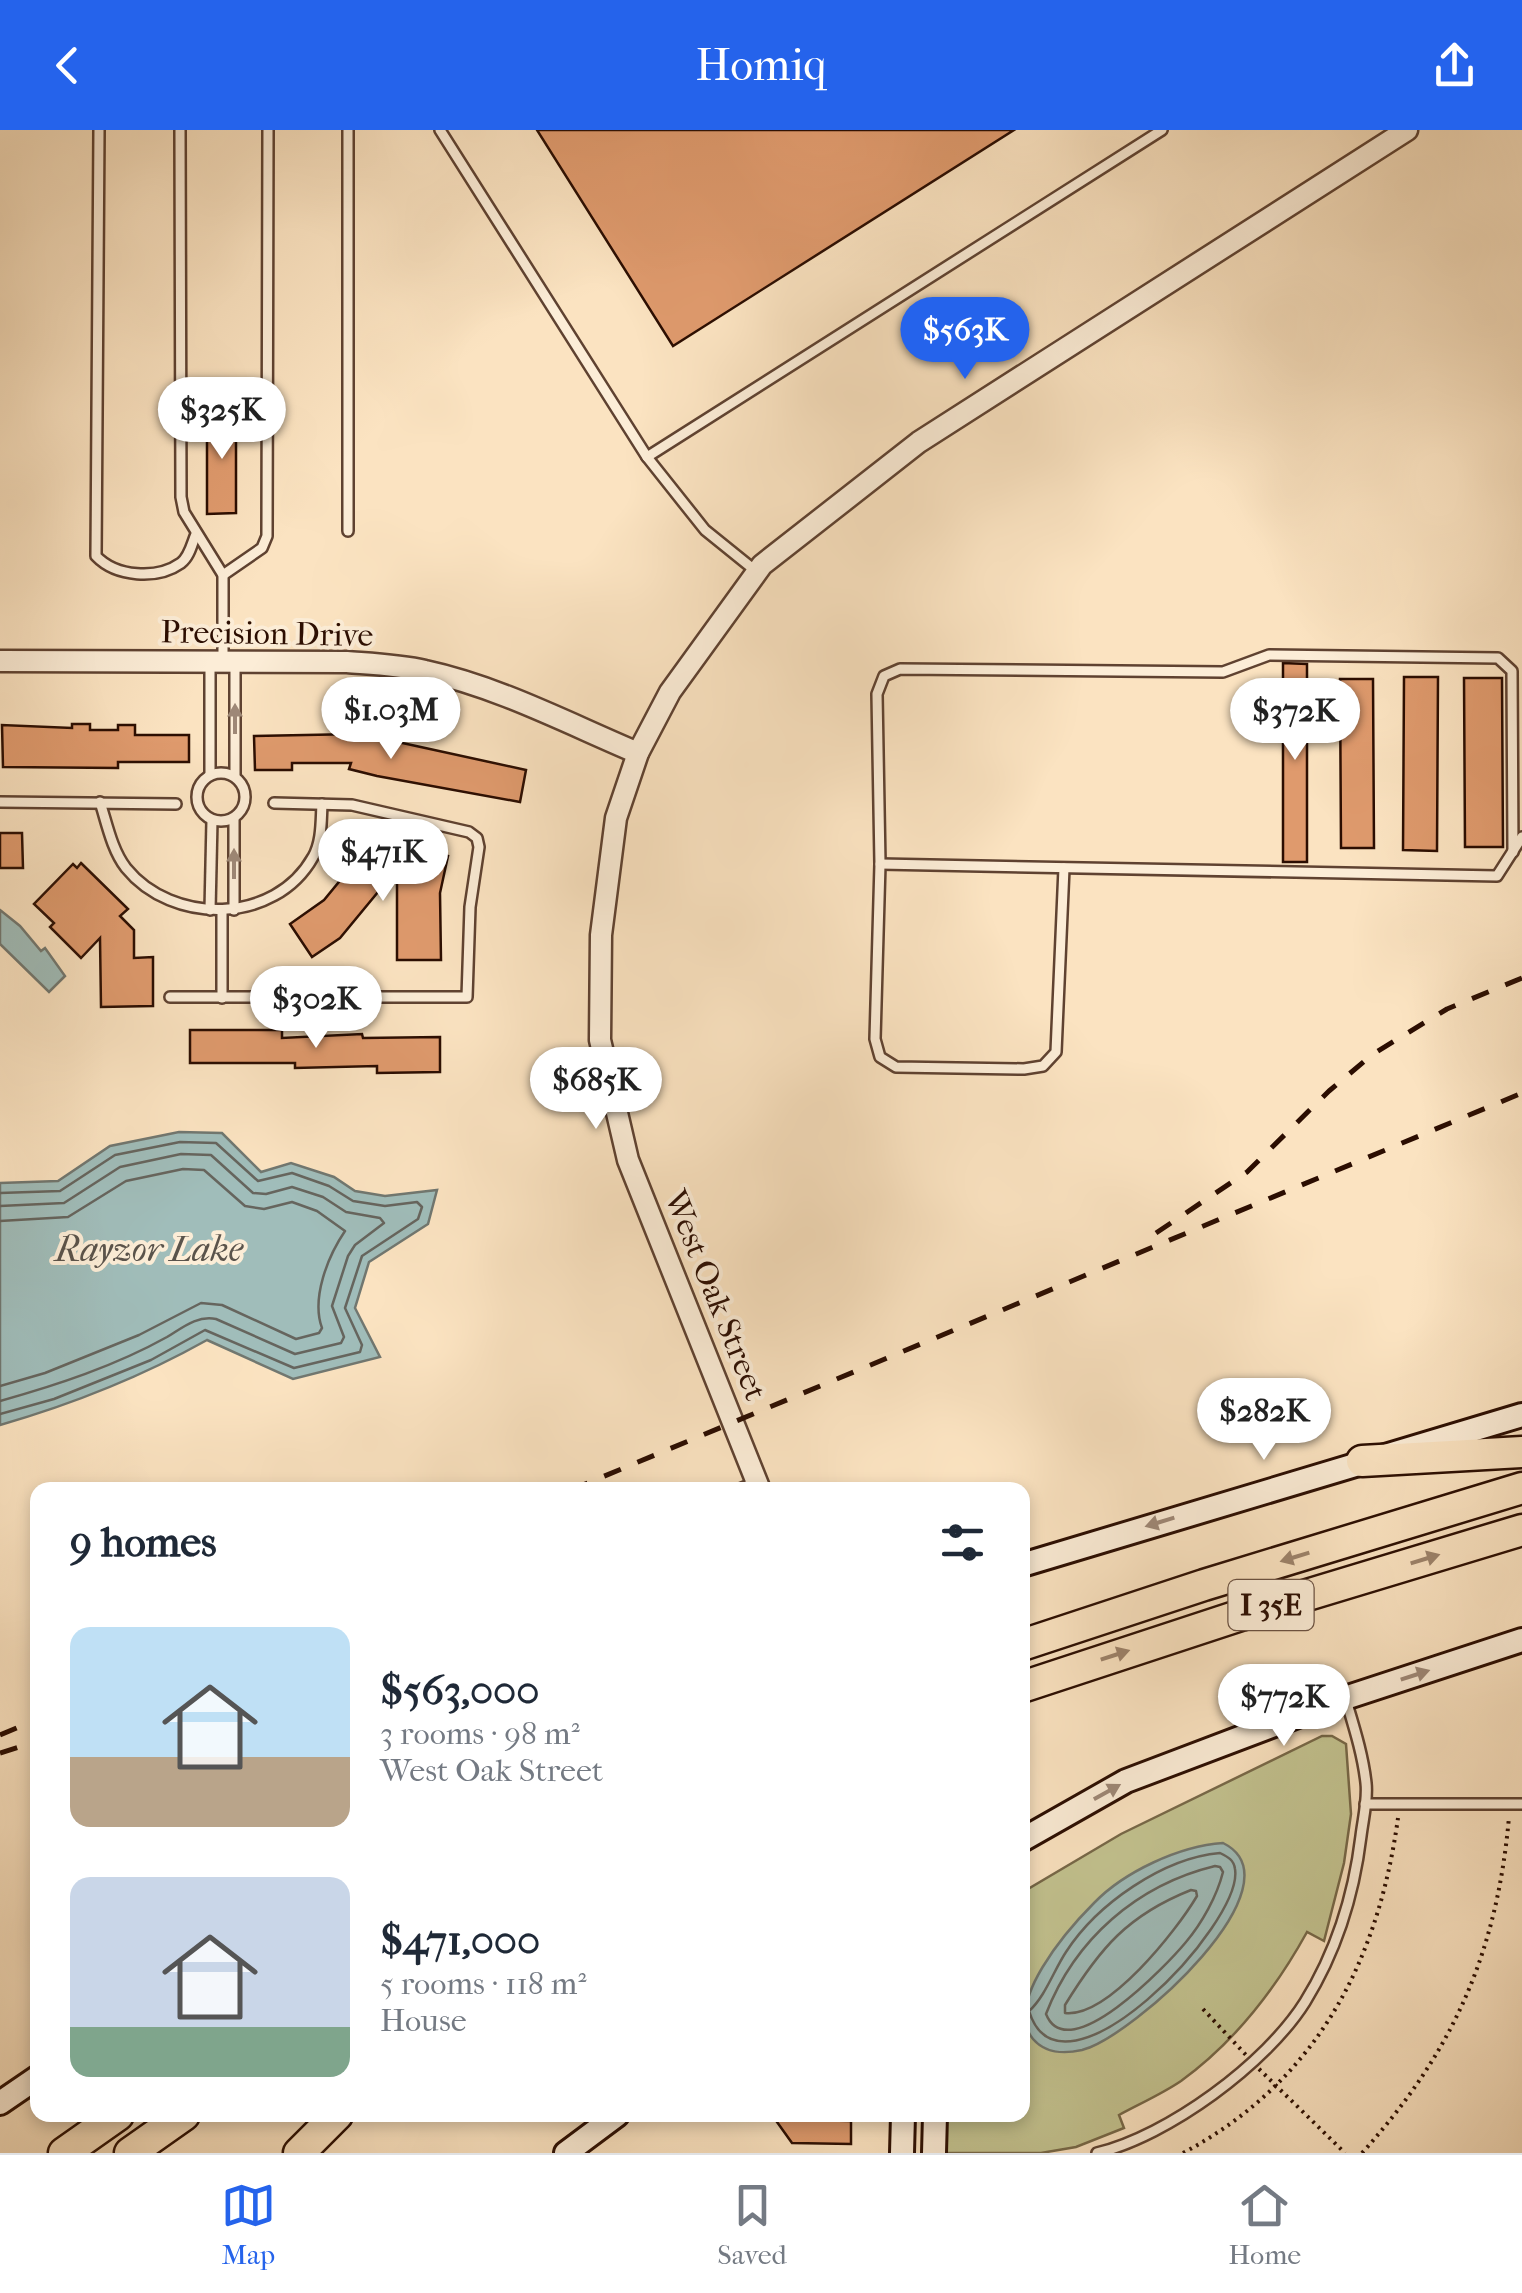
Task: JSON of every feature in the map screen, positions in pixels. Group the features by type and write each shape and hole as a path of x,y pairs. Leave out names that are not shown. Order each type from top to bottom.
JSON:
{"highway":[{"path":"1362,1461 1522,1452"},
{"path":"1030,1642 1522,1488"},
{"name":"I 35E","path":"1030,1684 1223,1620 1522,1530"},
{"path":"64,2153 108,2122"},
{"path":"130,2153 174,2122"},
{"path":"299,2153 330,2122"}],"main road":[{"path":"1030,1562 1522,1414"},
{"path":"1030,1835 1126,1781 1345,1698 1522,1640"},
{"path":"0,2103 30,2082"},
{"path":"566,2153 608,2122"},
{"path":"902,2153 903,2122"},
{"path":"934,2153 935,2122"}],"street":[{"name":"West Oak Street","path":"749,1482 628,1160 600,1040 601,935 616,818 638,753 670,692 757,572 919,442 1408,130"},
{"name":"Precision Drive","path":"0,661 347,662 425,670 496,693 638,753"}],"lane":[{"path":"99,130 96,556 114,571 166,569 187,556 196,534"},
{"path":"180,130 181,497 184,512 223,575 222,662 210,775"},
{"path":"223,575 262,548 267,536 268,130"},
{"path":"348,130 348,532"},
{"path":"440,130 647,457 705,530 757,572"},
{"path":"647,457 1162,130"},
{"path":"1064,868 1056,1052 1043,1066 896,1067 880,1056 875,1039 880,864 876,694 884,676 900,669 1224,672 1268,655 1298,654 1498,658 1512,672 1514,852"},
{"path":"222,662 235,777 246,794 244,808 234,818 212,820 201,811 197,798 200,784 210,775 223,772 235,777"},
{"path":"0,802 176,804"},
{"path":"100,802 124,866 173,904 216,910 234,910 277,894 296,878 313,858 320,837 322,804"},
{"path":"170,997 466,997 470,907 479,847 476,838 469,832 352,805 274,803"},
{"path":"234,818 234,910"},
{"path":"212,820 222,998"},
{"path":"880,864 1497,876 1522,838"},
{"path":"1097,2153 1119,2148 1186,2114 1253,2062 1304,2005 1336,1944 1358,1864 1367,1785 1345,1698"},
{"path":"1365,1804 1522,1804"}],"path":[{"path":"1362,2153 1402,2109 1440,2052 1469,1992 1499,1896 1510,1804"},
{"path":"1203,2009 1345,2153"}],"green space":[{"path":"1322,1736 1332,1736 1346,1744 1351,1814 1344,1863 1324,1941 1307,1932 1268,1994 1237,2032 1181,2081 1119,2115 1124,2128 1076,2147 1041,2153 934,2153 934,2122 1030,2122 1030,1888 1121,1834"}],"water":[{"path":"0,910 41,951 45,948 65,976 49,992 0,944"},
{"name":"Rayzor Lake","path":"179,1132 222,1133 261,1172 291,1163 334,1177 355,1191 385,1196 437,1190 428,1224 369,1262 355,1308 380,1357 293,1379 207,1340 106,1388 0,1425 0,1183 58,1181 110,1146"},
{"path":"1223,1843 1242,1863 1242,1890 1227,1923 1202,1957 1137,2018 1106,2039 1069,2052 1056,2052 1038,2044 1030,2033 1030,1993 1055,1948 1083,1915 1121,1881 1153,1862"}],"building":[{"path":"537,130 1014,130 673,346"},
{"path":"236,409 236,513 207,514 207,410"},
{"path":"1283,663 1307,664 1307,862 1283,862"},
{"path":"1404,677 1438,677 1437,851 1403,850"},
{"path":"1464,678 1502,678 1503,847 1465,847"},
{"path":"1340,679 1373,679 1374,848 1341,848"},
{"path":"72,724 90,724 90,730 118,730 118,725 135,725 135,735 189,735 189,762 118,762 118,768 3,767 2,725 72,728"},
{"path":"357,728 376,731 375,737 526,770 520,802 377,776 349,769 351,763 292,763 292,770 255,770 254,736 356,734"},
{"path":"0,833 22,833 23,868 0,868"},
{"path":"363,845 411,866 414,849 448,856 440,893 441,960 397,960 397,869 340,938 312,957 290,924 324,900 343,877 348,880"},
{"path":"81,863 128,909 120,916 134,930 134,958 153,957 153,1006 101,1007 100,938 81,958 50,927 54,923 34,904 73,864 77,868"},
{"path":"190,1030 282,1030 282,1038 362,1034 363,1038 440,1037 440,1072 377,1073 377,1066 295,1068 295,1063 190,1063"},
{"path":"777,2122 851,2122 851,2144 792,2143"}],"railway":[{"path":"1156,1233 1247,1172 1329,1091 1373,1054 1447,1009 1522,978"},
{"path":"590,1482 1522,1093"},
{"path":"0,1735 30,1722"},
{"path":"0,1753 30,1744"}]}
